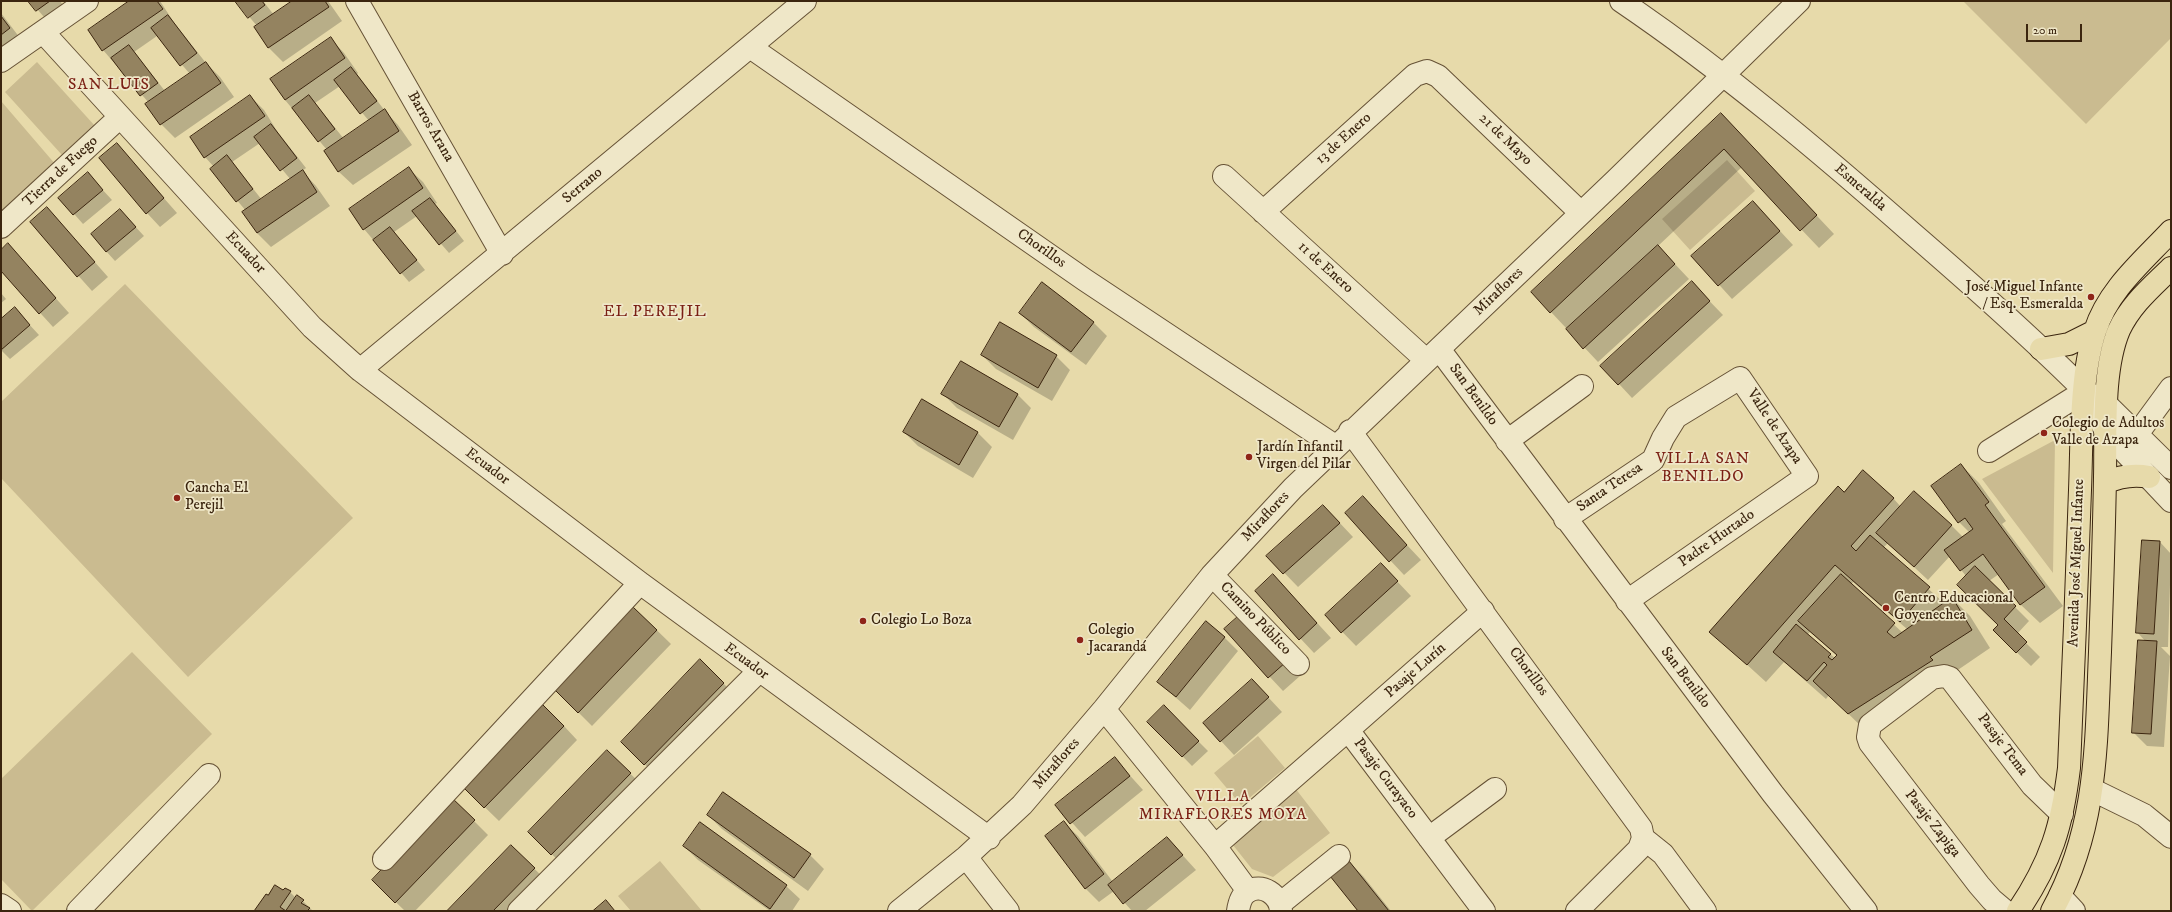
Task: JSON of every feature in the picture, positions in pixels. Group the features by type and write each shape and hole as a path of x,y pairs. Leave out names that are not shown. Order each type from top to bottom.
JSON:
{"main road":[{"name":"Avenida José Miguel Infante","path":"2018,911 2041,874 2050,855 2062,814 2069,768 2085,391 2089,357 2095,331 2114,293 2127,276 2171,231"},
{"name":"Avenida José Miguel Infante","path":"2062,906 2078,853 2092,790 2096,753 2105,483 2106,404 2113,348 2119,330 2140,299 2171,268"},
{"path":"2041,349 2069,344 2095,331"},
{"path":"2105,483 2124,476 2139,475 2149,477"}],"street":[{"path":"1,61 87,1"},
{"name":"Barros Arana","path":"357,1 502,254"},
{"name":"Serrano","path":"360,370 502,254 805,1"},
{"name":"Esmeralda","path":"1621,1 1679,41 1778,117 1878,202 2041,349 2085,391 2106,404 2138,433 2171,468"},
{"name":"Miraflores","path":"899,911 989,838 1022,805 1104,709 1212,575 1293,488 1581,213 1722,74 1748,52 1799,1"},
{"name":"Ecuador","path":"43,32 312,327 360,370 759,672 989,838"},
{"name":"Chorillos","path":"750,47 1085,280 1343,439 1483,611 1641,828 1643,838 1663,854 1705,911"},
{"name":"13 de Enero","path":"1263,212 1415,75 1427,71"},
{"name":"21 de Mayo","path":"1427,71 1438,76 1581,213"},
{"name":"Tierra de Fuego","path":"1,226 120,117"},
{"name":"11 de Enero","path":"1224,176 1263,212 1433,355"},
{"name":"San Benildo","path":"1433,355 1507,441 1773,794 1866,911"},
{"name":"Valle de Azapa","path":"1740,378 1807,476"},
{"name":"Santa Teresa","path":"1565,519 1653,460 1663,438 1676,417 1740,378"},
{"name":"San Benildo","path":"1507,441 1582,386"},
{"path":"2138,433 2171,388"},
{"path":"1989,451 2085,391"},
{"name":"Esmeralda","path":"2085,391 2106,432 2171,501"},
{"name":"Padre Hurtado","path":"1627,601 1807,476"},
{"name":"Camino Público","path":"1212,575 1298,664"},
{"path":"384,860 640,583"},
{"name":"Pasaje Lurín","path":"1348,730 1483,611"},
{"path":"519,911 759,672"},
{"name":"Pasaje Tema","path":"1868,731 1874,720 1925,683 1937,676 1944,676 1954,682 2032,785 2062,814"},
{"path":"1104,709 1215,846 1248,892"},
{"name":"Pasaje Curayaco","path":"1215,846 1348,730 1484,911"},
{"name":"Pasaje Zapiga","path":"1868,731 1870,743 1979,884 1992,900 2006,911"},
{"path":"78,911 209,775"},
{"path":"1429,838 1495,789"},
{"path":"2092,790 2144,815 2171,837"},
{"path":"1577,911 1634,854 1642,844 1643,838"},
{"path":"1238,911 1241,899 1248,892 1262,889 1277,896 1281,907 1339,856"},
{"path":"966,857 1008,911"},
{"path":"1,906 10,911"}],"shaded area":[{"path":"1963,1 2171,1 2171,38 2086,124"},
{"path":"37,62 95,126 62,155 5,92"},
{"path":"1,101 56,165 1,213"},
{"path":"1727,160 1755,191 1690,250 1662,219"},
{"name":"Cancha El Perejil","path":"125,284 353,518 188,677 1,478 1,402"},
{"path":"2055,440 2053,573 1982,479"},
{"path":"132,652 212,734 32,911 1,879 1,779"},
{"path":"1258,736 1285,768 1241,805 1214,773"},
{"path":"1295,788 1330,833 1273,877 1252,869 1229,840"},
{"path":"660,861 702,911 631,911 618,896"}],"building":[{"path":"28,1 50,1 36,11"},
{"path":"129,1 157,1 163,9 102,51 88,30"},
{"path":"235,1 262,1 265,5 248,18"},
{"path":"292,1 325,1 329,7 268,48 254,27"},
{"path":"168,15 197,53 180,66 151,28"},
{"path":"1,16 10,28 1,35"},
{"path":"331,37 345,58 285,100 270,79"},
{"path":"129,45 158,83 140,96 111,58"},
{"path":"206,62 221,83 160,125 145,104"},
{"path":"351,67 377,101 360,114 334,80"},
{"path":"250,95 265,116 204,158 190,137"},
{"path":"309,95 335,129 318,142 292,108"},
{"path":"385,109 399,131 338,172 324,151"},
{"path":"1721,113 1817,215 1800,231 1724,149 1550,313 1531,292"},
{"path":"271,124 297,158 280,171 254,137"},
{"path":"117,143 164,198 146,214 99,158"},
{"path":"227,155 253,189 236,202 210,169"},
{"path":"409,167 423,188 363,230 349,209"},
{"path":"303,170 317,192 257,233 242,212"},
{"path":"88,172 103,190 73,215 58,198"},
{"path":"430,198 456,231 439,245 412,211"},
{"path":"1753,201 1780,231 1718,286 1691,256"},
{"path":"47,207 95,262 77,277 30,222"},
{"path":"120,209 136,227 106,252 91,234"},
{"path":"390,227 417,260 400,274 373,240"},
{"path":"8,243 56,298 39,314 1,271 1,250"},
{"path":"1658,245 1675,264 1583,349 1566,329"},
{"path":"1692,281 1710,301 1618,385 1600,366"},
{"path":"1042,282 1094,322 1071,352 1019,313"},
{"path":"15,307 30,325 1,350 1,319"},
{"path":"1000,322 1057,355 1038,388 981,355"},
{"path":"961,361 1018,394 999,427 941,394"},
{"path":"922,399 978,432 959,465 903,432"},
{"path":"1961,464 1989,502 1985,505 2045,587 2020,605 1983,554 1960,571 1944,550 1973,529 1965,518 1958,523 1931,486"},
{"path":"1863,470 1894,498 1851,546 1856,551 1870,535 1930,587 1900,622 1835,565 1747,665 1709,632 1838,486 1844,492"},
{"path":"1914,491 1952,525 1914,567 1876,533"},
{"path":"1363,496 1407,545 1389,562 1345,513"},
{"path":"1323,505 1340,523 1283,574 1266,556"},
{"path":"2142,540 2160,541 2154,634 2136,633"},
{"path":"1381,563 1398,581 1341,633 1325,615"},
{"path":"1975,566 2016,606 2004,619 2027,642 2016,653 1993,630 1998,625 1957,585"},
{"path":"1273,574 1317,623 1299,640 1255,591"},
{"path":"1841,574 1895,623 1887,632 1894,638 1952,597 1972,630 1930,657 1933,660 1848,714 1813,681 1827,665 1824,662 1807,681 1773,652 1796,624 1831,654 1828,657 1832,660 1837,655 1798,621"},
{"path":"633,607 657,630 578,713 554,689"},
{"path":"1242,613 1286,662 1268,678 1224,629"},
{"path":"1206,621 1225,637 1176,697 1157,682"},
{"path":"2138,640 2157,641 2151,734 2132,733"},
{"path":"700,659 724,683 644,765 621,742"},
{"path":"1252,679 1269,697 1220,742 1203,723"},
{"path":"540,702 564,726 484,808 461,785"},
{"path":"1164,705 1199,741 1182,757 1147,722"},
{"path":"607,750 631,773 551,855 528,832"},
{"path":"1115,757 1130,776 1070,824 1055,805"},
{"path":"723,792 811,854 794,878 707,815"},
{"path":"451,797 475,820 395,903 372,880"},
{"path":"1064,821 1104,874 1085,889 1045,836"},
{"path":"700,822 787,885 770,909 683,846"},
{"path":"1167,837 1183,855 1123,904 1108,885"},
{"path":"511,845 535,868 493,911 447,911"},
{"path":"1349,861 1389,911 1358,911 1330,876"},
{"path":"275,885 283,890 285,888 291,891 280,907 286,911 254,911 266,894 268,895"},
{"path":"297,895 304,900 301,903 310,908 307,911 286,911"},
{"path":"606,900 615,911 593,911"}],"place":[{"name":"José Miguel Infante / Esq. Esmeralda","path":"2091,297"},
{"name":"Colegio de Adultos Valle de Azapa","path":"2044,433"},
{"name":"Jardín Infantil Virgen del Pilar","path":"1249,457"},
{"name":"Cancha El Perejil","path":"177,498"},
{"name":"Centro Educacional Goyenechea","path":"1886,608"},
{"name":"Colegio Lo Boza","path":"863,621"},
{"name":"Colegio Jacarandá","path":"1080,640"}],"district":[{"name":"SAN LUIS","path":"109,86"},
{"name":"EL PEREJIL","path":"655,313"},
{"name":"VILLA SAN BENILDO","path":"1703,469"},
{"name":"VILLA MIRAFLORES MOYA","path":"1223,807"}]}
